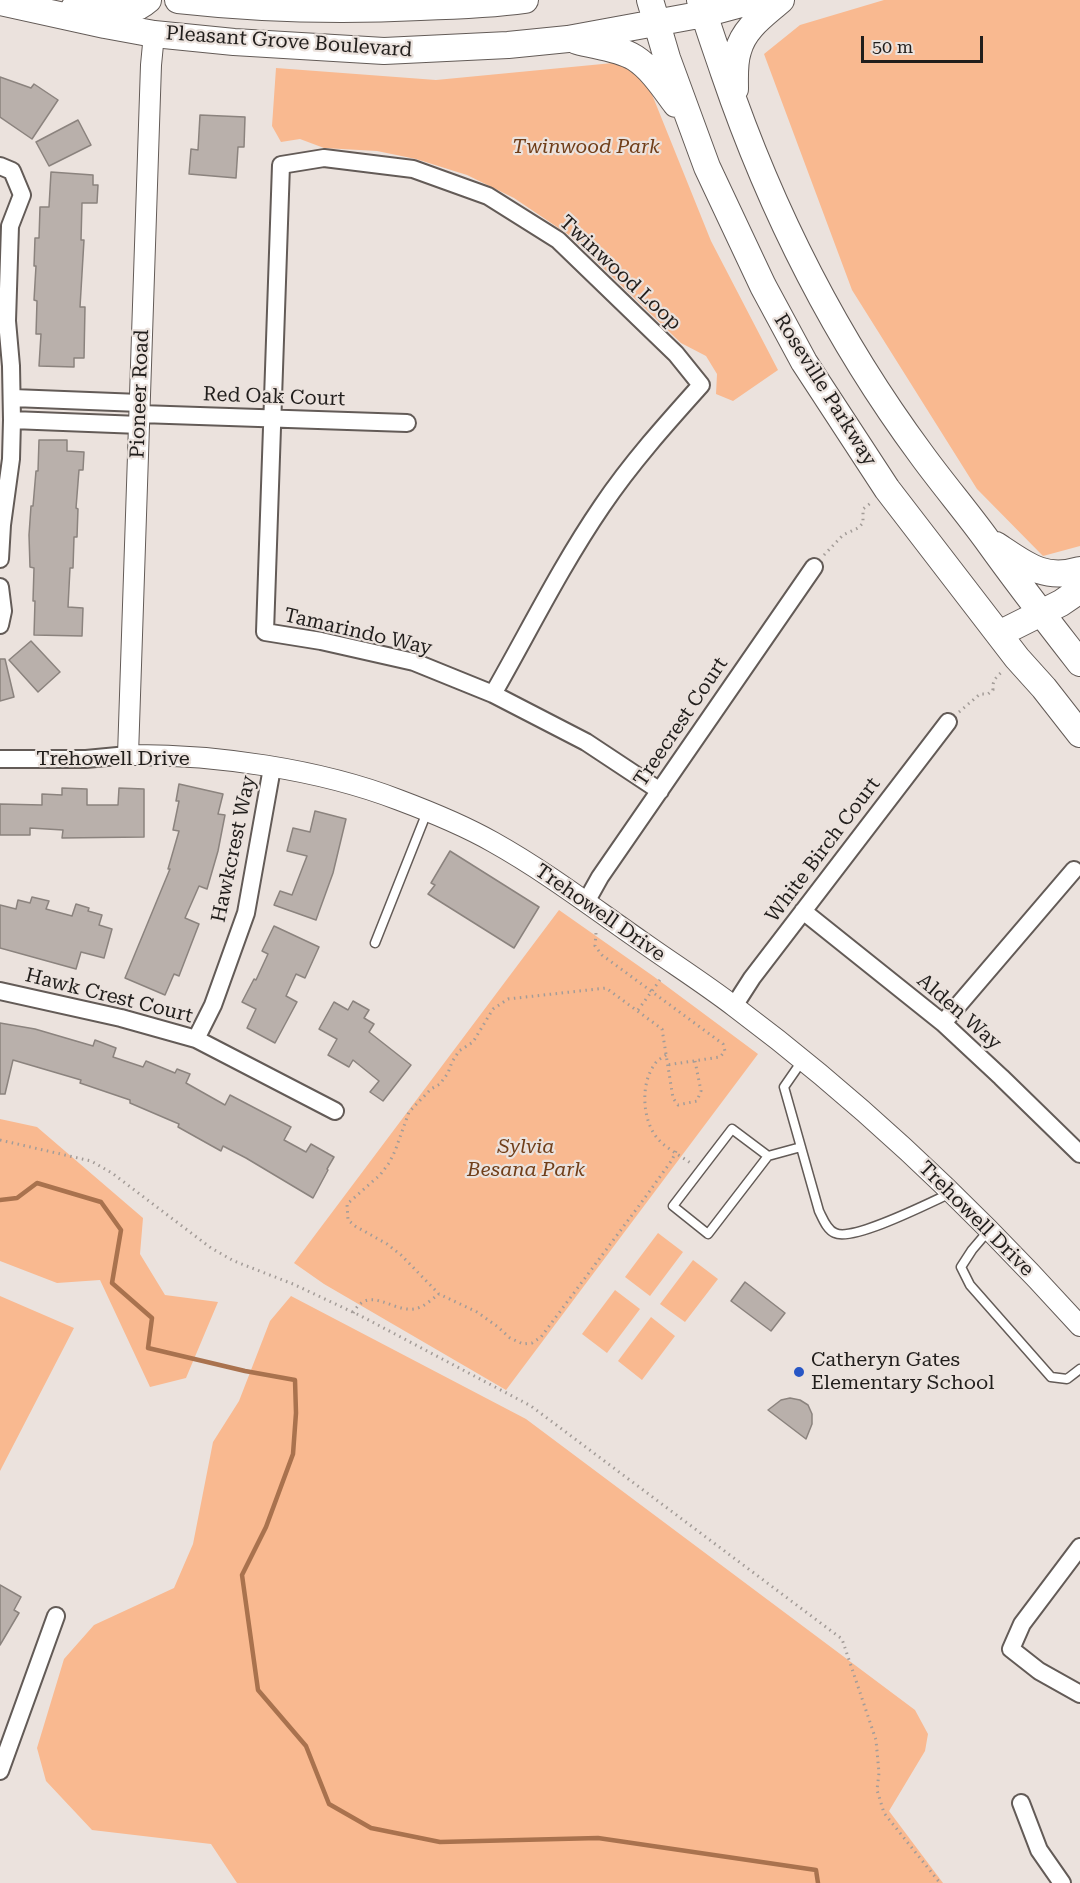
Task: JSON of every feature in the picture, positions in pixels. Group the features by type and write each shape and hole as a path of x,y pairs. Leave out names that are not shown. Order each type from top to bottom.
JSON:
{"main road":[{"path":"28,9 107,7 124,10 140,7 148,0"},
{"name":"Pleasant Grove Boulevard","path":"178,0 232,6 310,10 429,7 525,0"},
{"name":"Pleasant Grove Boulevard","path":"0,2 154,34 234,42 384,51 442,50 568,39 653,11 756,0"},
{"path":"734,102 737,52 743,38 750,27 781,0"},
{"path":"702,7 734,102 771,195 833,317 874,385 920,453 1080,663"},
{"name":"Roseville Parkway","path":"653,11 688,118 729,216 804,362 887,489 1017,658 1080,734"},
{"path":"568,39 634,57 645,66 688,118"},
{"path":"986,539 1035,569 1048,574 1080,570"},
{"path":"999,634 1041,614 1080,590"}],"street":[{"name":"Pioneer Road","path":"128,755 151,65 154,34"},
{"name":"Twinwood Loop","path":"273,418 281,165 324,159 413,169 488,196 558,240 676,354 701,385 656,434 602,506 557,578 493,694"},
{"path":"0,166 12,171 22,195 10,226 7,321 12,399 11,459 0,559"},
{"path":"12,399 140,414"},
{"path":"12,420 140,414"},
{"name":"Red Oak Court","path":"140,414 407,423"},
{"name":"Tamarindo Way","path":"273,418 266,632 321,641 414,662 493,694 586,742 660,791"},
{"name":"Treecrest Court","path":"585,902 814,567"},
{"path":"0,587 3,611 0,625"},
{"name":"White Birch Court","path":"734,1006 752,978 948,722"},
{"name":"Trehowell Drive","path":"0,759 86,759 128,755 163,755 234,761 357,786 427,811 492,842 534,867 734,1006 802,1060 903,1146 990,1229 1080,1326"},
{"name":"Hawkcrest Way","path":"196,1039 213,1005 246,913 272,768"},
{"path":"944,1023 1074,870"},
{"name":"Alden Way","path":"803,911 944,1023 1080,1154"},
{"name":"Hawk Crest Court","path":"0,991 121,1018 196,1039 335,1111"},
{"path":"1080,1547 1022,1624 1011,1649 1039,1671 1080,1694"},
{"path":"0,1771 56,1616"},
{"path":"1021,1803 1039,1850 1062,1883"}],"lane":[{"path":"375,943 427,811"},
{"path":"802,1060 784,1087 819,1211 825,1224 834,1233 844,1235 868,1229 952,1193"},
{"path":"768,1156 732,1129 673,1206 708,1234 768,1156 801,1147"},
{"path":"990,1229 961,1267 969,1285 1051,1377 1067,1379 1080,1369"}],"path":[{"path":"814,567 843,535 863,523 863,509 887,489"},
{"path":"948,722 980,694 988,694 993,690 994,679 1017,658"},
{"path":"596,933 595,946 602,955 723,1044 725,1051 720,1057 667,1065"},
{"path":"638,1010 660,980"},
{"path":"676,1151 644,1199 541,1337 532,1343 523,1344 510,1338 477,1312 439,1294 401,1255 348,1220 347,1204 380,1175 389,1163 409,1112 440,1083 459,1052 473,1042 493,1010 508,999 606,988 662,1029 673,1098 678,1105 697,1101 701,1091 695,1061"},
{"path":"666,1055 655,1062 649,1074 645,1097 651,1128 663,1143 701,1171"},
{"path":"0,1140 91,1161 112,1173 211,1248 234,1261 293,1284 353,1312 531,1406 842,1639 876,1740 879,1773 877,1790 884,1813 940,1883"},
{"path":"353,1312 358,1304 371,1299 403,1309 415,1309 439,1294"}],"green space":[{"path":"884,0 1080,0 1080,546 1043,556 977,489 852,290 764,54 800,25"},
{"name":"Twinwood Park","path":"613,63 634,70 649,87 711,241 778,370 733,401 716,394 717,374 706,356 681,343 569,235 514,198 467,175 416,159 377,151 324,148 300,139 281,142 272,126 276,68 436,80"},
{"name":"Sylvia Besana Park","path":"559,910 758,1054 506,1390 324,1284 294,1263"},
{"path":"0,1119 37,1127 143,1218 140,1254 165,1295 218,1302 186,1378 150,1387 100,1280 57,1283 0,1261"},
{"path":"658,1233 683,1252 650,1296 625,1277"},
{"path":"693,1260 718,1279 685,1322 660,1304"},
{"path":"615,1290 640,1309 607,1353 582,1334"},
{"path":"0,1296 74,1328 0,1471"},
{"path":"291,1296 526,1419 915,1710 928,1734 925,1751 889,1811 943,1883 237,1883 211,1844 92,1830 46,1781 37,1748 64,1659 94,1625 174,1588 193,1544 213,1442 239,1401 270,1321"},
{"path":"651,1317 675,1336 642,1380 618,1361"}],"building":[{"path":"0,77 31,88 34,84 58,100 32,139 0,117"},
{"path":"200,115 245,117 244,147 238,147 236,178 189,174 191,149 198,150"},
{"path":"78,120 91,145 49,166 36,142"},
{"path":"51,172 93,175 93,185 98,185 97,203 82,203 81,240 84,240 80,307 85,307 84,358 74,358 74,367 39,366 41,334 36,334 35,238 39,238 40,207 49,207"},
{"path":"39,440 67,440 67,451 84,452 83,470 79,470 76,508 78,509 77,537 74,537 73,568 70,568 68,607 83,608 82,636 34,635 34,568 30,567 29,535 31,506 33,506 36,471 38,471"},
{"path":"31,641 60,672 38,692 9,660"},
{"path":"0,659 5,659 14,697 0,701"},
{"path":"179,784 223,794 218,814 225,815 207,889 199,886 185,918 199,924 179,976 174,974 165,995 125,978 170,869 168,869 179,831 173,830 179,801 176,801"},
{"path":"62,788 87,789 87,805 118,805 119,788 144,789 144,837 62,838 63,830 30,828 30,835 0,835 0,804 42,805 42,794 62,795"},
{"path":"315,811 346,819 333,873 316,920 274,905 280,891 292,895 307,856 287,851 293,828 310,832"},
{"path":"450,851 539,907 514,948 428,894 435,885 431,883"},
{"path":"32,897 49,901 46,909 72,916 76,904 102,915 99,925 112,929 104,958 81,952 76,969 0,948 0,905 16,909 18,900 30,903"},
{"path":"274,926 319,947 305,978 296,974 286,996 297,1002 275,1043 247,1028 256,1009 242,1002 254,979 256,980 268,954 262,951"},
{"path":"353,1001 369,1010 364,1018 374,1024 369,1032 411,1065 383,1101 370,1092 379,1081 353,1060 349,1067 328,1055 337,1039 319,1029 334,1002 348,1010"},
{"path":"0,1023 35,1029 93,1046 95,1040 116,1048 113,1057 143,1067 146,1061 175,1073 177,1069 190,1074 186,1083 225,1105 230,1095 291,1127 284,1140 306,1152 311,1144 334,1157 313,1198 223,1146 221,1151 178,1127 179,1124 130,1103 130,1100 80,1083 81,1080 13,1060 5,1094 0,1094"},
{"path":"745,1282 785,1313 771,1331 731,1301"},
{"path":"790,1398 808,1405 812,1414 812,1424 806,1439 768,1410 781,1400"},
{"path":"0,1585 21,1597 14,1610 19,1613 0,1645"}],"waterway":[{"path":"0,1200 17,1198 37,1183 101,1202 121,1230 112,1283 152,1318 148,1348 245,1371 295,1380 296,1413 293,1454 266,1527 242,1575 258,1690 306,1746 329,1804 371,1828 440,1842 598,1838 816,1870 818,1883"}],"place":[{"name":"Catheryn Gates Elementary School","path":"799,1372"}]}
